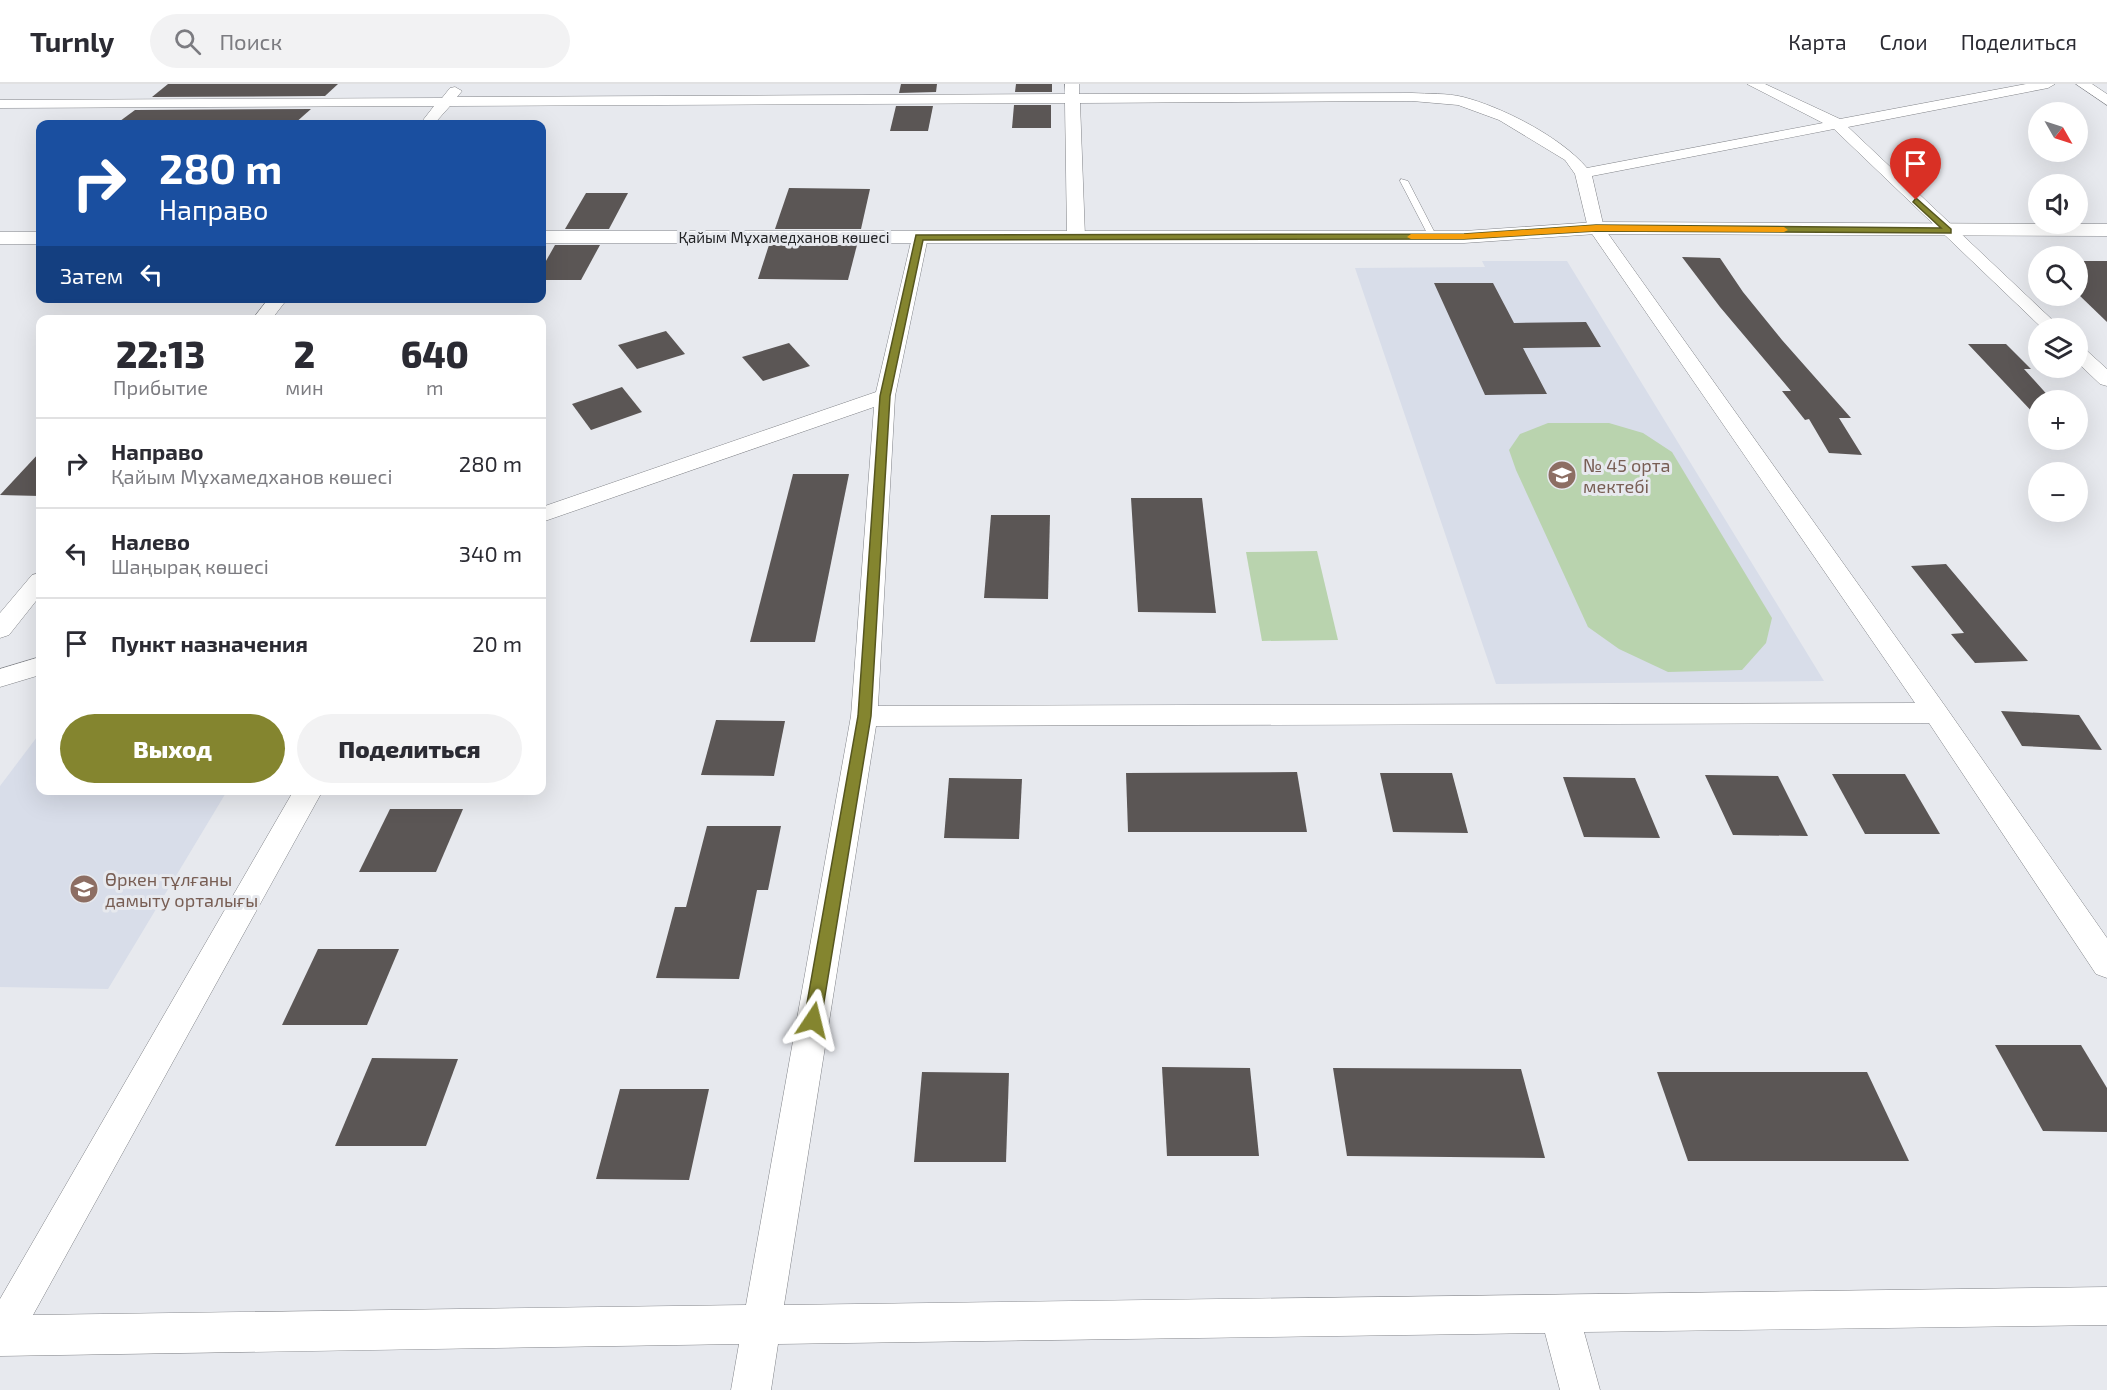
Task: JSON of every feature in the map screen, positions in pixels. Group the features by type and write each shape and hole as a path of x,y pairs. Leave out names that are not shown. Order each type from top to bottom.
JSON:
{"street":[{"path":"431,120 460,84"},
{"path":"1754,84 1836,123 2041,318"},
{"path":"1583,173 2048,84"},
{"path":"2083,84 2107,101"},
{"path":"1072,91 1076,237"},
{"path":"0,104 448,101 1072,91 1412,97 1460,101 1504,117 1570,157 1583,173 1596,228 1936,713 2107,964"},
{"name":"Қайым Мұхамедханов көшесі","path":"546,237 1433,237 1596,228 2107,230"},
{"path":"751,1390 864,716 885,396 919,237"},
{"path":"0,238 36,238"},
{"path":"265,315 275,303"},
{"path":"2088,362 2107,380"},
{"path":"546,514 885,396"},
{"path":"0,629 36,586"},
{"path":"0,678 36,667"},
{"path":"864,716 1936,713"},
{"path":"0,1335 306,795"},
{"path":"0,1335 2107,1306"},
{"path":"1559,1313 1580,1390"}],"lane":[{"path":"1404,181 1433,237"}],"shaded area":[{"name":"№ 45 орта мектебі","path":"1482,261 1567,261 1824,681 1496,684 1355,268 1485,267"},
{"name":"Өркен тұлғаны дамыту орталығы","path":"36,738 36,795 225,795 108,989 0,987 0,786"}],"green space":[{"path":"1548,423 1609,423 1643,433 1672,452 1772,618 1766,643 1742,670 1668,672 1619,649 1588,627 1509,450 1520,434"},
{"path":"1317,551 1338,640 1262,641 1246,552"}],"building":[{"path":"168,84 338,84 325,96 152,97"},
{"path":"901,84 937,84 936,92 899,93"},
{"path":"1016,84 1052,84 1052,92 1015,92"},
{"path":"1014,105 1051,105 1051,128 1012,128"},
{"path":"896,106 933,106 928,131 890,131"},
{"path":"311,109 299,120 121,120 135,110"},
{"path":"789,188 870,189 861,229 775,229"},
{"path":"586,193 628,193 609,229 565,229"},
{"path":"555,245 600,245 581,280 546,280 546,261"},
{"path":"769,245 857,245 848,280 758,279"},
{"path":"1682,257 1720,258 1743,292 1782,340 1851,418 1839,418 1862,455 1829,453 1809,419 1805,420 1782,391 1791,391 1720,307"},
{"path":"2088,261 2107,261 2107,322 2088,304"},
{"path":"1434,283 1493,283 1514,323 1586,322 1601,347 1523,348 1547,394 1485,395"},
{"path":"666,331 685,354 637,369 618,345"},
{"path":"789,343 810,366 763,381 742,357"},
{"path":"1968,344 2006,344 2028,366 2028,369 2024,369 2028,373 2028,378 2032,378 2043,390 2028,390 2028,407"},
{"path":"622,387 642,412 591,430 572,404"},
{"path":"36,456 36,496 0,495"},
{"path":"793,474 849,474 815,642 750,642"},
{"path":"1131,498 1202,498 1216,613 1138,612"},
{"path":"991,515 1050,515 1048,599 984,598"},
{"path":"1946,564 2028,661 1975,663 1951,634 1964,633 1911,566"},
{"path":"2001,711 2079,715 2102,750 2022,746"},
{"path":"716,720 785,721 774,776 701,775"},
{"path":"1297,772 1307,832 1128,832 1126,773"},
{"path":"1380,773 1452,773 1468,833 1393,832"},
{"path":"1832,774 1905,774 1940,834 1865,834"},
{"path":"1705,775 1778,776 1808,836 1733,835"},
{"path":"1563,777 1635,778 1660,838 1584,837"},
{"path":"949,778 1022,779 1019,839 944,838"},
{"path":"390,809 463,809 436,872 359,872"},
{"path":"707,826 781,826 768,890 757,890 739,979 656,978 675,907 686,907"},
{"path":"318,949 399,949 367,1025 282,1025"},
{"path":"1995,1045 2081,1045 2107,1088 2107,1132 2043,1131"},
{"path":"372,1058 458,1059 426,1146 335,1146"},
{"path":"1162,1067 1250,1068 1259,1156 1167,1156"},
{"path":"1333,1068 1521,1069 1545,1158 1347,1156"},
{"path":"922,1072 1009,1073 1006,1162 914,1162"},
{"path":"1657,1072 1867,1072 1909,1161 1688,1161"},
{"path":"620,1089 709,1089 689,1180 596,1179"}],"slow traffic":[{"path":"1411,237 1464,237 1596,228 1784,230"}],"place":[{"name":"№ 45 орта мектебі","path":"1562,475"},
{"name":"Өркен тұлғаны дамыту орталығы","path":"84,889"}],"route":[{"path":"813,1020 864,716 885,396 919,237 1464,237 1596,228 1948,231 1916,200"}]}
